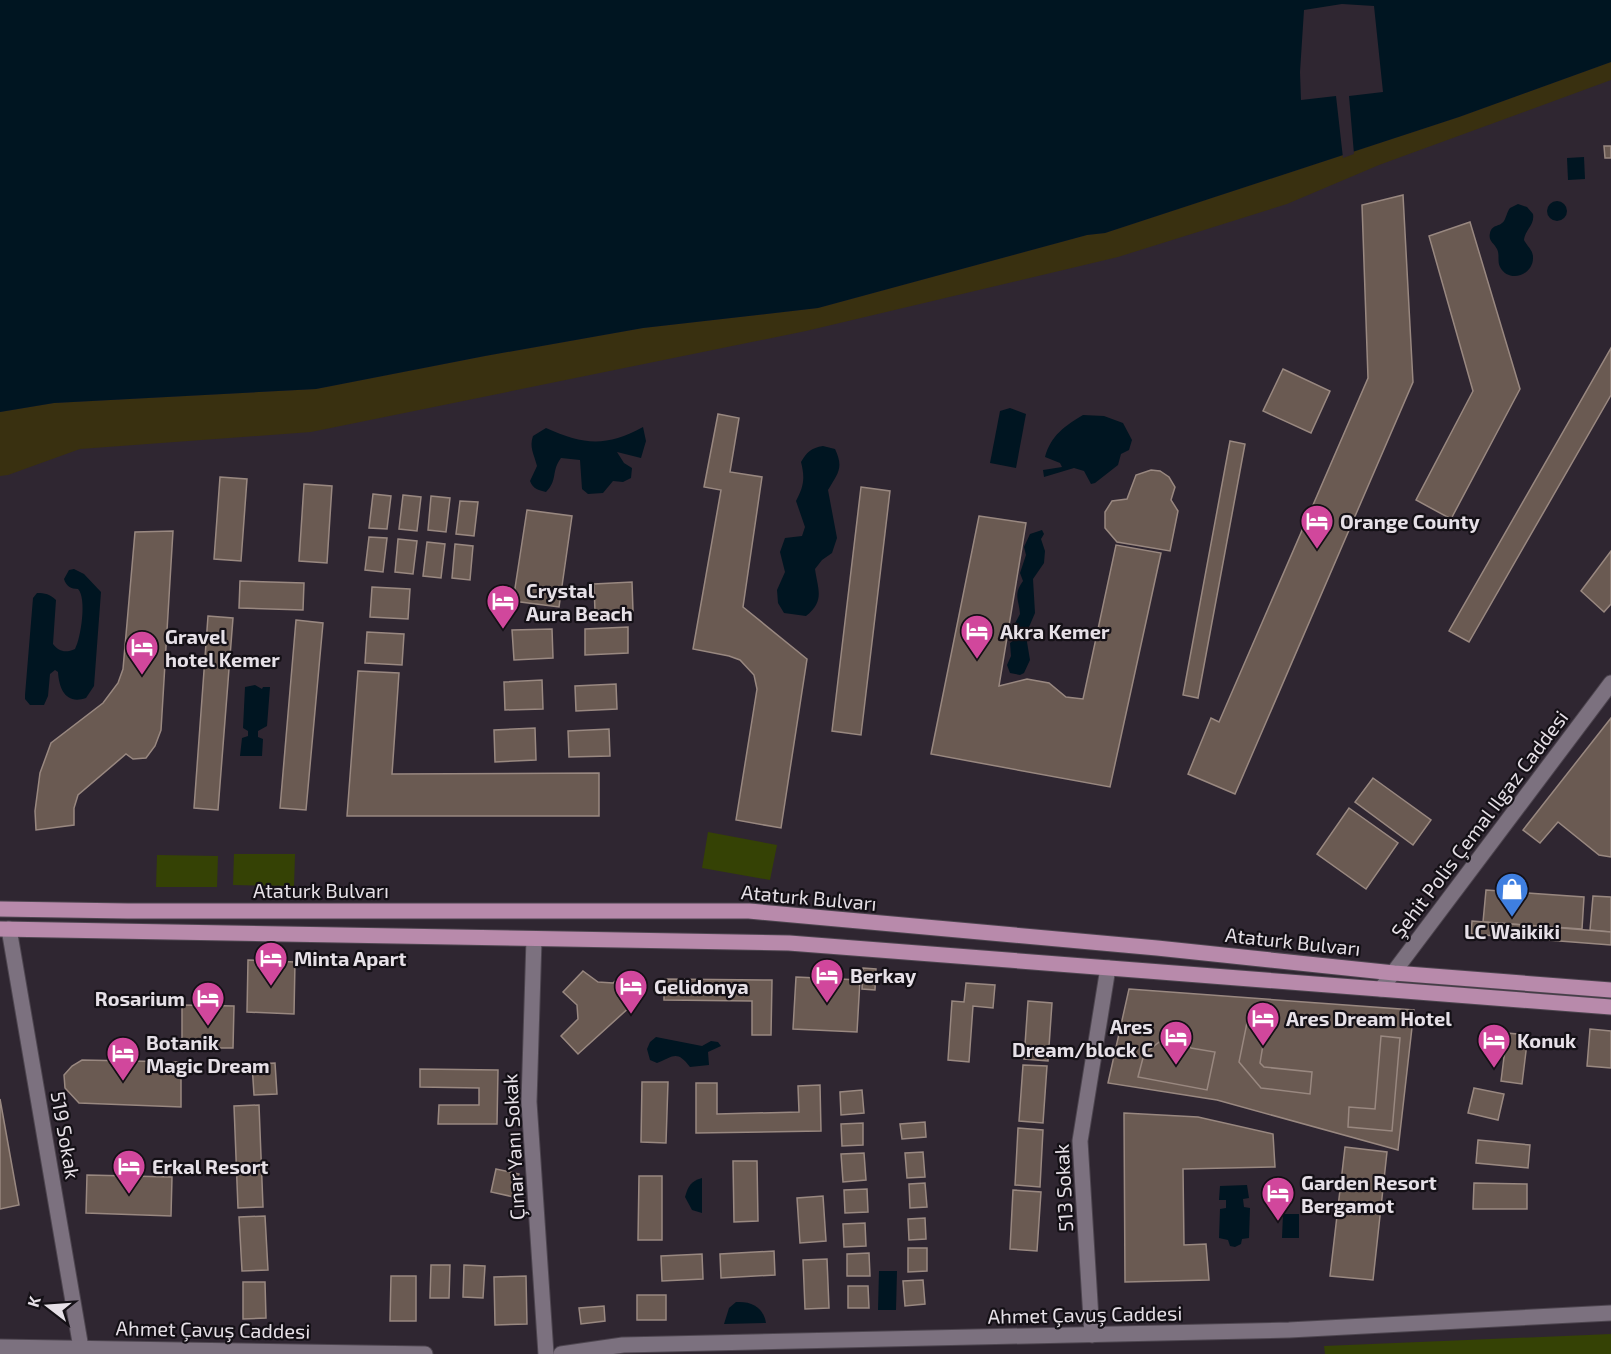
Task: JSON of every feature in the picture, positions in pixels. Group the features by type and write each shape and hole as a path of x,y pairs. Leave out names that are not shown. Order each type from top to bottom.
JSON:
{"main road":[{"name":"Ataturk Bulvarı","path":"0,909 749,911 1146,947 1394,973 1611,990"},
{"name":"Ataturk Bulvarı","path":"5,929 789,943 1611,1007"}],"street":[{"name":"Şehit Polis Çemal Ilgaz Caddesi","path":"1382,989 1611,683"},
{"name":"519 Sokak","path":"5,929 81,1348"},
{"name":"Çınar Yanı Sokak","path":"534,939 529,1102 546,1354"},
{"name":"513 Sokak","path":"1092,1335 1080,1141 1108,968"},
{"name":"Ahmet Çavuş Caddesi","path":"561,1354 623,1345 1289,1330 1611,1313"},
{"name":"Ahmet Çavuş Caddesi","path":"0,1347 425,1354"}],"green space":[{"path":"708,832 777,845 770,880 702,868"},
{"path":"234,854 295,854 294,886 233,885"},
{"path":"157,855 218,856 217,887 156,887"},
{"path":"1611,1334 1611,1354 1325,1354 1324,1346"}],"sand":[{"path":"1611,62 1611,80 1379,165 1287,204 1118,257 806,331 311,432 80,449 0,476 0,412 54,403 316,389 643,328 818,308 1087,235 1105,233 1459,117"}],"water":[{"path":"0,0 1611,0 1611,62 1459,117 1105,233 1087,235 818,308 643,328 316,389 54,403 0,412"},
{"path":"1584,157 1585,179 1568,180 1567,158"},
{"path":"1557,201 1564,204 1567,211 1564,218 1557,221 1550,218 1547,211 1550,204"},
{"path":"1518,204 1527,207 1533,214 1533,221 1524,240 1533,257 1530,269 1515,276 1504,272 1500,267 1498,251 1490,236 1492,228 1504,221 1510,208"},
{"path":"1010,408 1026,414 1016,468 990,463 1000,411"},
{"path":"1083,415 1104,416 1123,423 1132,440 1129,450 1121,454 1118,465 1095,483 1091,484 1084,471 1074,468 1044,477 1043,470 1062,467 1060,463 1045,457 1051,443 1065,427"},
{"path":"643,427 646,441 641,458 617,452 624,463 632,468 631,478 623,482 613,481 603,493 588,494 582,489 580,460 561,458 550,488 546,492 536,489 531,484 530,481 537,466 532,451 533,436 546,428 572,438 606,441"},
{"path":"823,446 835,449 839,461 837,475 828,490 837,538 832,553 815,569 819,595 812,611 806,616 784,613 778,603 777,590 785,572 780,552 785,538 802,536 805,527 796,501 803,482 801,462 810,451"},
{"path":"1042,530 1044,563 1033,579 1035,613 1029,627 1027,642 1030,660 1024,673 1020,675 1010,673 1007,665 1011,656 1010,643 1014,640 1013,627 1020,614 1017,594 1023,581 1020,573 1026,555 1024,547 1030,534"},
{"path":"74,569 84,574 101,592 94,686 86,698 73,699 62,690 58,672 55,670 50,674 48,696 44,705 30,705 25,695 33,598 37,593 42,593 56,600 53,644 63,651 75,649 81,628 83,609 81,594 78,589 69,587 64,579 69,570"},
{"path":"255,685 262,689 270,687 267,726 258,731 258,737 263,739 262,756 240,756 242,738 248,736 248,731 243,728 245,687"},
{"path":"656,1037 702,1046 711,1041 718,1042 721,1046 708,1052 709,1065 690,1067 678,1056 657,1063 650,1060 647,1049"},
{"path":"702,1178 702,1213 692,1210 685,1197 690,1184"},
{"path":"1247,1185 1249,1198 1243,1199 1244,1207 1250,1208 1249,1238 1242,1239 1241,1244 1235,1247 1230,1246 1228,1240 1219,1238 1220,1209 1226,1208 1226,1200 1219,1200 1220,1186"},
{"path":"1283,1214 1299,1214 1299,1238 1282,1238"},
{"path":"879,1271 897,1271 896,1310 878,1310"},
{"path":"736,1302 756,1306 765,1317 766,1323 724,1324 729,1308"}],"pier":[{"path":"1342,4 1374,6 1383,92 1349,96 1354,154 1343,158 1336,96 1301,100 1300,72 1304,10"}],"building":[{"path":"1604,146 1611,146 1611,158 1605,158"},
{"name":"Orange County","path":"1403,195 1413,382 1235,794 1188,774 1211,718 1219,722 1368,378 1362,205"},
{"path":"1470,222 1520,389 1451,519 1416,500 1473,391 1429,236"},
{"path":"1611,348 1611,395 1469,642 1449,631"},
{"path":"1283,369 1330,391 1311,433 1263,411"},
{"path":"718,414 739,418 730,472 762,477 743,607 807,659 781,828 736,820 757,689 754,675 740,660 693,649 721,490 704,487"},
{"path":"1230,441 1245,444 1198,698 1183,695"},
{"path":"1151,470 1160,471 1169,477 1175,487 1171,500 1178,511 1170,551 1117,542 1105,528 1105,512 1112,501 1127,499 1136,475"},
{"path":"220,477 247,479 241,561 214,559"},
{"path":"304,484 332,486 327,563 299,561"},
{"path":"861,487 890,491 861,735 832,731"},
{"path":"373,494 391,496 387,529 369,528"},
{"path":"403,495 421,497 417,531 399,529"},
{"path":"431,496 450,498 446,532 428,530"},
{"path":"460,501 478,502 474,536 456,534"},
{"path":"527,510 572,516 559,607 513,601"},
{"name":"Akra Kemer","path":"979,516 1026,523 999,686 1027,679 1049,683 1066,697 1083,699 1116,545 1161,553 1110,787 931,754"},
{"name":"Gravel hotel Kemer","path":"173,531 161,730 155,746 146,758 133,759 126,754 78,795 74,808 74,825 36,830 35,811 40,773 51,743 103,703 118,683 123,669 135,532"},
{"path":"369,537 387,538 383,572 365,570"},
{"path":"398,539 417,541 413,574 395,572"},
{"path":"427,542 445,544 441,578 423,576"},
{"path":"455,544 473,546 470,580 452,578"},
{"path":"1611,551 1611,604 1604,612 1581,591"},
{"path":"240,581 304,583 303,610 239,608"},
{"path":"632,582 633,611 595,612 594,584"},
{"path":"372,587 410,589 408,619 370,617"},
{"path":"208,616 233,618 218,810 194,808"},
{"path":"296,620 323,623 306,810 280,808"},
{"path":"628,627 628,653 585,655 585,629"},
{"path":"552,629 553,658 514,660 512,630"},
{"path":"367,632 404,634 402,665 365,663"},
{"path":"358,671 399,673 392,774 599,773 599,816 347,816"},
{"path":"542,680 543,709 505,710 504,682"},
{"path":"616,684 617,709 576,711 575,686"},
{"path":"1611,718 1611,857 1599,855 1558,822 1540,843 1523,830"},
{"path":"535,728 536,760 495,762 494,730"},
{"path":"609,729 610,756 569,757 568,731"},
{"path":"1373,778 1431,820 1413,845 1355,802"},
{"path":"1349,808 1398,843 1366,889 1317,854"},
{"path":"1486,890 1584,897 1582,929 1483,922"},
{"path":"1593,896 1611,897 1611,932 1590,930"},
{"path":"1472,921 1611,932 1611,945 1471,934"},
{"name":"Minta Apart","path":"248,960 295,962 294,1014 247,1012"},
{"path":"863,968 876,969 875,990 862,989"},
{"path":"583,971 598,982 613,983 623,974 643,995 578,1054 561,1036 578,1019 577,1005 563,992"},
{"name":"Berkay","path":"796,977 860,980 857,1032 793,1029"},
{"path":"664,979 772,980 771,1035 752,1035 752,1001 664,1000"},
{"path":"966,983 995,985 993,1008 973,1006 969,1062 948,1060 952,1001 964,1002"},
{"name":"Ares Dream Hotel","path":"1129,989 1414,1010 1398,1150 1217,1100 1108,1083"},
{"path":"1028,1001 1052,1003 1048,1061 1024,1059"},
{"name":"Rosarium","path":"182,1005 234,1006 233,1048 182,1048"},
{"path":"1249,1013 1268,1015 1260,1063 1264,1067 1312,1072 1310,1094 1261,1088 1239,1062"},
{"name":"Ares Dream/block C","path":"1177,1028 1191,1048 1215,1052 1207,1090 1138,1077 1144,1054"},
{"path":"1590,1029 1611,1031 1611,1068 1587,1066"},
{"path":"1507,1033 1528,1035 1522,1084 1501,1081"},
{"path":"1381,1036 1400,1038 1392,1131 1348,1127 1349,1107 1375,1109"},
{"name":"Botanik Magic Dream","path":"82,1060 181,1062 181,1107 79,1103 65,1088 64,1075"},
{"path":"275,1063 277,1094 254,1095 252,1064"},
{"path":"1023,1065 1047,1066 1043,1123 1019,1121"},
{"path":"420,1069 498,1070 497,1124 438,1124 439,1105 479,1105 479,1088 420,1087"},
{"path":"642,1082 668,1082 666,1143 641,1142"},
{"path":"696,1083 717,1083 717,1114 799,1112 798,1086 820,1085 821,1131 696,1133"},
{"path":"1474,1088 1504,1094 1498,1120 1468,1113"},
{"path":"862,1090 864,1113 841,1115 840,1092"},
{"path":"0,1099 19,1205 0,1209"},
{"path":"259,1105 263,1207 238,1208 234,1106"},
{"path":"1124,1113 1198,1117 1273,1134 1275,1167 1183,1169 1184,1245 1206,1244 1209,1280 1125,1282"},
{"path":"925,1122 926,1137 902,1139 900,1124"},
{"path":"863,1123 863,1145 842,1146 841,1124"},
{"path":"1018,1128 1043,1130 1040,1187 1015,1185"},
{"path":"1478,1140 1530,1145 1528,1168 1476,1163"},
{"path":"1345,1147 1387,1152 1373,1280 1330,1276"},
{"path":"923,1152 925,1177 907,1178 905,1153"},
{"path":"864,1153 866,1180 843,1182 841,1154"},
{"path":"733,1161 757,1161 758,1221 734,1222"},
{"path":"496,1169 519,1174 514,1197 491,1192"},
{"name":"Erkal Resort","path":"87,1175 172,1177 171,1216 86,1213"},
{"path":"639,1176 662,1176 662,1240 638,1240"},
{"path":"925,1183 927,1207 910,1208 909,1184"},
{"path":"1474,1183 1527,1184 1527,1209 1473,1209"},
{"path":"867,1189 868,1212 845,1213 844,1190"},
{"path":"1013,1190 1041,1192 1037,1251 1010,1249"},
{"path":"823,1196 826,1241 800,1243 797,1198"},
{"path":"265,1216 268,1270 242,1271 239,1217"},
{"path":"925,1218 926,1239 909,1240 908,1219"},
{"path":"865,1223 866,1246 844,1247 843,1224"},
{"path":"908,1248 927,1248 927,1271 908,1272"},
{"path":"774,1251 775,1275 721,1278 720,1254"},
{"path":"869,1253 870,1276 847,1276 847,1254"},
{"path":"702,1254 703,1279 662,1281 661,1256"},
{"path":"827,1259 829,1308 805,1309 803,1260"},
{"path":"431,1265 450,1265 449,1298 430,1298"},
{"path":"464,1265 485,1266 483,1298 463,1297"},
{"path":"391,1276 416,1276 416,1321 390,1321"},
{"path":"526,1276 527,1324 495,1325 494,1277"},
{"path":"923,1280 925,1304 905,1306 903,1281"},
{"path":"243,1282 265,1282 266,1318 243,1319"},
{"path":"848,1286 868,1286 869,1308 848,1308"},
{"path":"637,1295 666,1295 666,1320 637,1320"},
{"path":"604,1306 605,1321 581,1324 579,1308"}],"place":[{"name":"Orange County","path":"1317,550"},
{"name":"Crystal Aura Beach","path":"503,630"},
{"name":"Akra Kemer","path":"977,660"},
{"name":"Gravel hotel Kemer","path":"142,676"},
{"name":"LC Waikiki","path":"1512,918"},
{"name":"Minta Apart","path":"271,987"},
{"name":"Berkay","path":"827,1004"},
{"name":"Gelidonya","path":"631,1015"},
{"name":"Rosarium","path":"208,1027"},
{"name":"Ares Dream Hotel","path":"1263,1047"},
{"name":"Ares Dream/block C","path":"1176,1066"},
{"name":"Konuk","path":"1494,1069"},
{"name":"Botanik Magic Dream","path":"123,1082"},
{"name":"Erkal Resort","path":"129,1195"},
{"name":"Garden Resort Bergamot","path":"1278,1222"}]}
